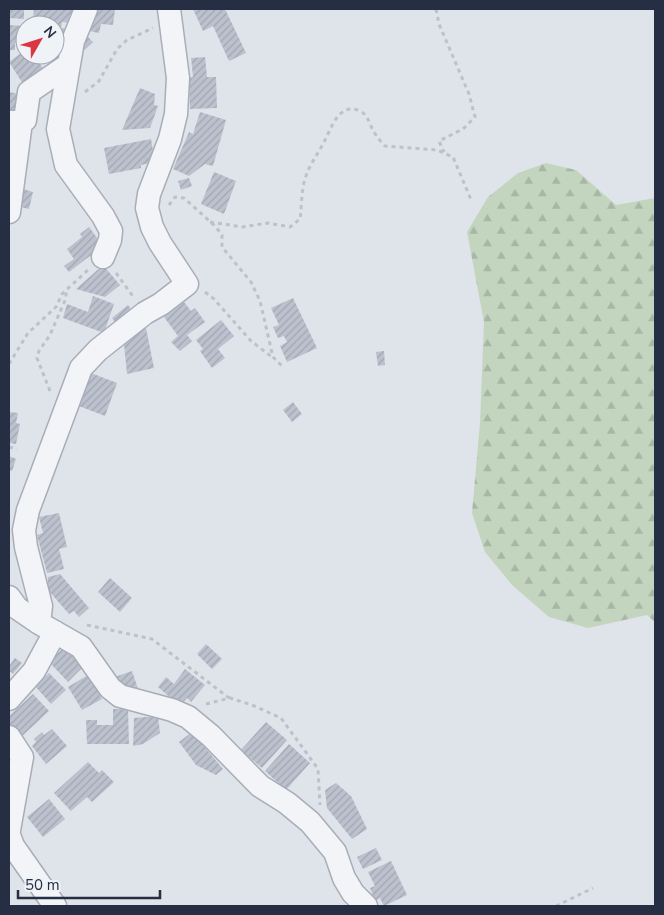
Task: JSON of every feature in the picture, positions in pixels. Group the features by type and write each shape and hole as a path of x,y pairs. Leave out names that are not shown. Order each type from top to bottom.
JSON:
{"street":[{"path":"86,9 72,41 58,129 66,165 103,216 111,231 110,240 103,257"},
{"path":"9,698 34,671 47,628 26,547 24,530 28,510 81,368 98,350 186,284 155,232 147,208 155,177 170,139 176,114 178,78 170,16"},
{"path":"9,212 15,122 25,120 29,92 68,65"},
{"path":"9,597 17,608 81,647 110,688 120,696 172,710 188,717 211,736 260,786 310,822 335,852 344,878 353,893 366,906"},
{"path":"9,737 22,757 9,830"},
{"path":"9,835 13,846 55,906"}],"path":[{"path":"436,9 439,24 469,94 475,117 464,129 439,141 444,152"},
{"path":"61,109 99,81 117,49 127,40 170,16"},
{"path":"210,222 242,228 268,223 290,227 295,224 300,219 305,178 313,159 324,143 333,122 344,112 352,109 364,114 369,120 372,130 385,146 413,147 444,152 453,157 472,202"},
{"path":"155,232 171,201 175,198 184,198 210,222 222,235 222,247 251,282 260,301 272,357"},
{"path":"9,364 28,333 56,307 62,294 103,257 145,313"},
{"path":"186,284 199,289 214,299 251,341 282,366"},
{"path":"59,427 52,406 50,391 37,358 39,351 50,335 66,298 66,290"},
{"path":"9,447 17,449"},
{"path":"85,624 152,639 230,698 252,705 281,718 318,769 321,835"},
{"path":"188,717 203,705 230,698"},
{"path":"556,906 593,888"}],"green space":[{"path":"546,163 576,170 616,205 655,198 655,622 647,615 588,628 549,617 512,585 485,552 472,513 480,423 484,322 467,232 488,197 518,173"}],"building":[{"path":"9,9 24,9 24,15 15,15 15,18 9,18"},
{"path":"34,9 74,9 73,23 65,22 65,15 33,15"},
{"path":"94,9 115,9 113,25 101,24 99,33 89,31"},
{"path":"193,9 225,9 246,53 229,61 213,26 203,31"},
{"path":"9,25 15,25 15,50 9,50"},
{"path":"85,34 93,42 82,52"},
{"path":"205,57 207,77 216,77 217,108 190,109 189,78 193,77 191,58"},
{"path":"15,58 15,65 41,65 46,73 25,87 9,62"},
{"path":"140,88 155,94 154,105 158,106 150,128 122,130"},
{"path":"9,92 25,95 21,117 9,115"},
{"path":"200,112 226,120 213,166 205,164 189,176 173,169 189,132 193,134"},
{"path":"151,139 154,157 149,158 150,163 141,165 141,168 109,174 104,148"},
{"path":"214,172 236,181 224,214 201,204"},
{"path":"189,178 192,186 181,190 178,181"},
{"path":"20,188 33,192 29,209 16,206"},
{"path":"89,227 103,246 69,272 64,266 74,259 67,249 82,237 80,234"},
{"path":"103,265 120,285 105,297 76,289"},
{"path":"93,296 114,304 104,333 63,318 67,304 88,312"},
{"path":"293,298 317,348 287,362 280,346 287,342 284,336 278,338 273,327 279,325 271,308"},
{"path":"184,302 191,311 195,308 205,322 187,335 192,341 180,351 171,342 178,336 164,317"},
{"path":"128,305 133,312 117,325 112,318"},
{"path":"221,320 234,336 218,349 225,358 212,368 200,351 203,349 196,340"},
{"path":"145,323 154,368 127,374 124,344"},
{"path":"384,351 385,365 378,366 376,352"},
{"path":"91,373 117,383 105,416 79,406"},
{"path":"293,402 302,414 292,422 283,410"},
{"path":"9,412 18,413 16,423 20,424 16,444 9,443"},
{"path":"9,456 16,459 12,471 9,470"},
{"path":"59,513 67,547 59,549 64,569 47,573 37,535 43,533 39,517"},
{"path":"60,574 89,608 79,617 74,611 69,614 48,590 48,577"},
{"path":"110,578 132,598 120,612 98,592"},
{"path":"206,644 222,659 212,669 197,654"},
{"path":"64,647 84,666 68,682 49,662"},
{"path":"15,658 22,663 13,674 9,671 9,666"},
{"path":"185,669 205,685 191,702 187,698 180,706 158,687 166,677 174,684"},
{"path":"132,671 138,689 129,692 112,678"},
{"path":"49,673 66,690 51,704 35,686"},
{"path":"88,675 102,699 82,710 68,687"},
{"path":"33,694 49,711 20,738 9,726 9,716"},
{"path":"113,709 128,709 129,744 87,744 86,720 97,720 97,725 113,725"},
{"path":"158,716 160,733 143,744 133,746 134,718"},
{"path":"266,722 287,740 262,768 241,750"},
{"path":"52,729 67,746 46,764 32,746 36,742 34,739 42,732 44,735"},
{"path":"192,732 223,769 216,775 196,765 179,742"},
{"path":"289,744 310,763 286,790 265,771"},
{"path":"88,762 99,773 102,770 114,782 92,802 87,797 71,811 54,793"},
{"path":"336,783 351,796 367,829 352,839 327,808 325,790"},
{"path":"49,799 65,819 43,837 27,817"},
{"path":"376,848 382,860 363,869 357,857"},
{"path":"391,861 407,895 384,906 380,898 375,901 370,888 375,886 368,872"}]}
